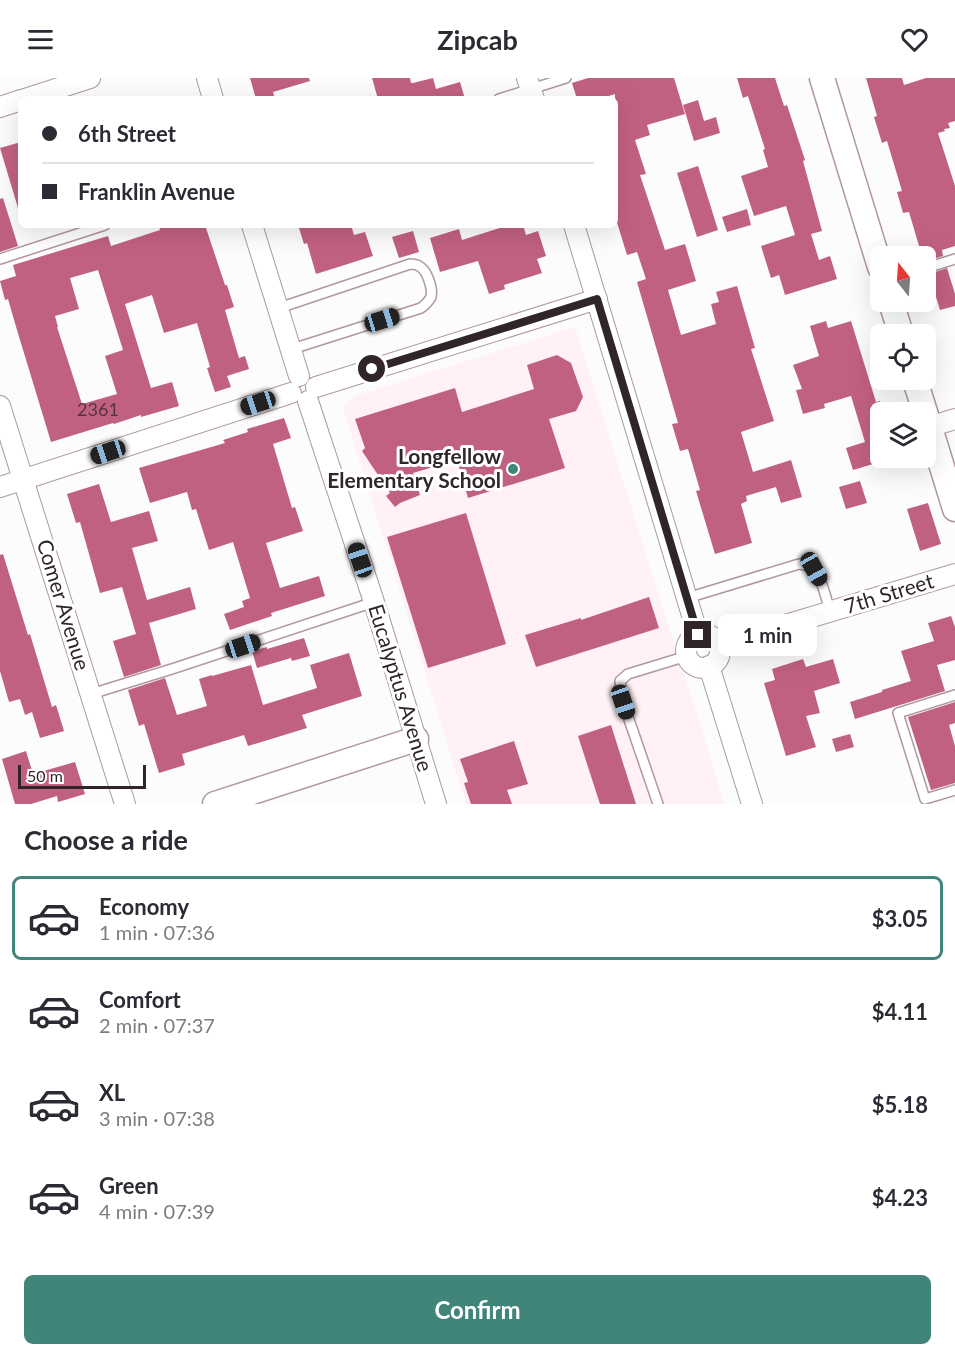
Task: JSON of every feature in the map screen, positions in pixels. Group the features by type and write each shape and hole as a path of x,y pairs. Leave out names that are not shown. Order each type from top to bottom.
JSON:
{"street":[{"path":"34,96 90,78"},
{"path":"207,78 212,96"},
{"path":"822,78 874,246"},
{"path":"0,107 18,101"},
{"name":"Eucalyptus Avenue","path":"253,228 303,389 374,602 436,804"},
{"path":"574,228 698,635"},
{"path":"0,487 303,389 597,299"},
{"name":"Comer Avenue","path":"0,406 125,804"},
{"path":"936,418 955,419"},
{"path":"936,447 955,509"},
{"name":"7th Street","path":"719,645 955,574"},
{"path":"698,635 711,635 719,645 718,659 710,666 704,668 693,665 687,656 687,645 698,635"},
{"path":"710,666 752,804"},
{"path":"215,804 416,739"}],"lane":[{"path":"509,96 566,78"},
{"path":"0,259 96,228"},
{"path":"936,265 955,259"},
{"path":"279,308 410,264 418,264 423,269 432,286 428,302 421,308 292,349"},
{"path":"687,598 804,564 814,569 820,580 830,612"},
{"path":"91,694 374,602"},
{"path":"658,804 622,699 620,681 628,674 687,656"},
{"path":"955,695 898,712 925,799 955,790"}],"shaded area":[{"path":"575,327 724,804 466,804 343,408 354,396"}],"building":[{"path":"250,78 309,78 310,81 273,92 274,96 255,96"},
{"path":"372,78 410,78 413,83 433,78 436,89 460,82 464,96 377,96"},
{"path":"588,78 674,78 685,114 647,125 650,135 635,140 646,174 640,175 665,250 685,244 696,281 668,290 681,335 716,324 711,304 719,302 716,292 737,286 755,348 751,349 774,421 741,432 753,472 791,460 802,497 781,503 776,487 746,496 747,501 741,504 752,543 715,554 696,491 700,490 688,449 680,451 672,424 678,423 637,282 646,279 637,252 627,255 618,226 618,96 615,94 576,96 572,83"},
{"path":"737,78 775,78 784,106 787,105 805,160 803,161 822,231 811,234 819,260 830,256 837,279 785,295 779,275 771,278 761,246 795,235 786,206 754,216 741,176 768,167 763,150 765,149 748,96 743,98"},
{"path":"866,78 902,78 904,85 926,78 955,78 955,121 948,123 950,128 938,133 955,186 955,246 942,250 943,256 936,258 936,246 919,246 909,212 903,213 897,192 902,191 887,141 882,143 874,117 877,116"},
{"path":"698,100 704,121 716,117 720,133 694,141 683,105"},
{"path":"18,143 18,208 0,148"},
{"path":"698,166 718,230 697,237 677,173"},
{"path":"3,198 18,246 0,252 0,199"},
{"path":"747,209 751,225 727,232 722,217"},
{"path":"160,228 206,228 234,307 225,310 239,358 245,356 249,369 227,376 231,387 215,392 197,323 164,333 152,295 125,304 151,388 172,382 179,406 51,442 8,299 5,300 0,281 16,276 13,265 108,236 111,246 160,230","holes":["98,270 123,350 105,356 117,394 82,404 55,316 79,309 70,278"]},
{"path":"299,228 352,228 354,235 365,232 373,256 316,274 307,243 304,244"},
{"path":"500,228 524,228 526,235 538,231 546,256 537,259 542,273 504,285 505,289 489,294 478,261 440,272 430,238 459,229 462,240"},
{"path":"413,231 419,252 399,258 392,237"},
{"path":"947,268 955,294 955,306 940,310 936,297 936,272"},
{"path":"826,321 828,328 851,321 870,383 870,390 872,390 876,402 870,402 870,465 853,470 846,448 865,442 851,396 824,404 825,408 803,414 796,390 802,389 793,365 819,356 810,326"},
{"path":"557,355 571,363 583,397 576,411 549,419 565,468 468,498 457,460 413,473 420,495 395,507 386,496 390,493 362,451 365,448 355,419 455,388 462,412 534,389 527,365"},
{"path":"284,418 291,438 273,444 292,508 295,507 303,531 266,543 280,588 319,576 325,596 271,613 272,616 230,630 224,614 244,607 242,601 250,598 233,542 209,550 196,509 192,510 187,492 150,503 139,468 225,443 223,440 248,432 247,429"},
{"path":"860,481 867,503 846,509 839,487"},
{"path":"99,484 111,522 149,511 158,541 132,548 147,600 190,587 196,609 149,623 161,665 124,677 113,641 136,634 122,587 100,593 80,522 76,523 67,494"},
{"path":"928,503 941,544 920,551 907,509"},
{"path":"466,513 506,644 428,668 387,537"},
{"path":"3,554 52,707 56,705 64,731 40,738 32,712 25,715 20,699 9,702 0,671 0,555"},
{"path":"649,597 659,628 536,667 525,635 581,618 581,620"},
{"path":"951,616 955,627 955,660 937,665 945,691 855,719 850,702 911,681 901,651 934,641 928,623"},
{"path":"304,638 310,656 292,661 291,658 257,668 252,651"},
{"path":"349,653 362,696 302,715 307,728 248,746 244,735 182,754 185,765 159,773 144,724 139,726 128,690 165,678 177,715 207,706 199,679 251,665 263,705 317,688 310,665"},
{"path":"803,659 806,667 833,659 840,683 814,691 820,713 806,716 816,747 786,756 764,683 775,680 772,669"},
{"path":"955,702 955,723 949,725 955,746 955,783 931,790 908,717"},
{"path":"611,725 636,804 600,804 578,736"},
{"path":"850,734 854,747 836,752 832,739"},
{"path":"514,741 528,784 507,790 512,804 471,804 464,783 468,782 460,759"},
{"path":"26,751 33,774 75,762 85,794 58,802 57,796 31,804 15,804 2,759"}],"place":[{"name":"Longfellow Elementary School","path":"513,469"}],"route":[{"path":"372,369 597,299 698,635"}]}
